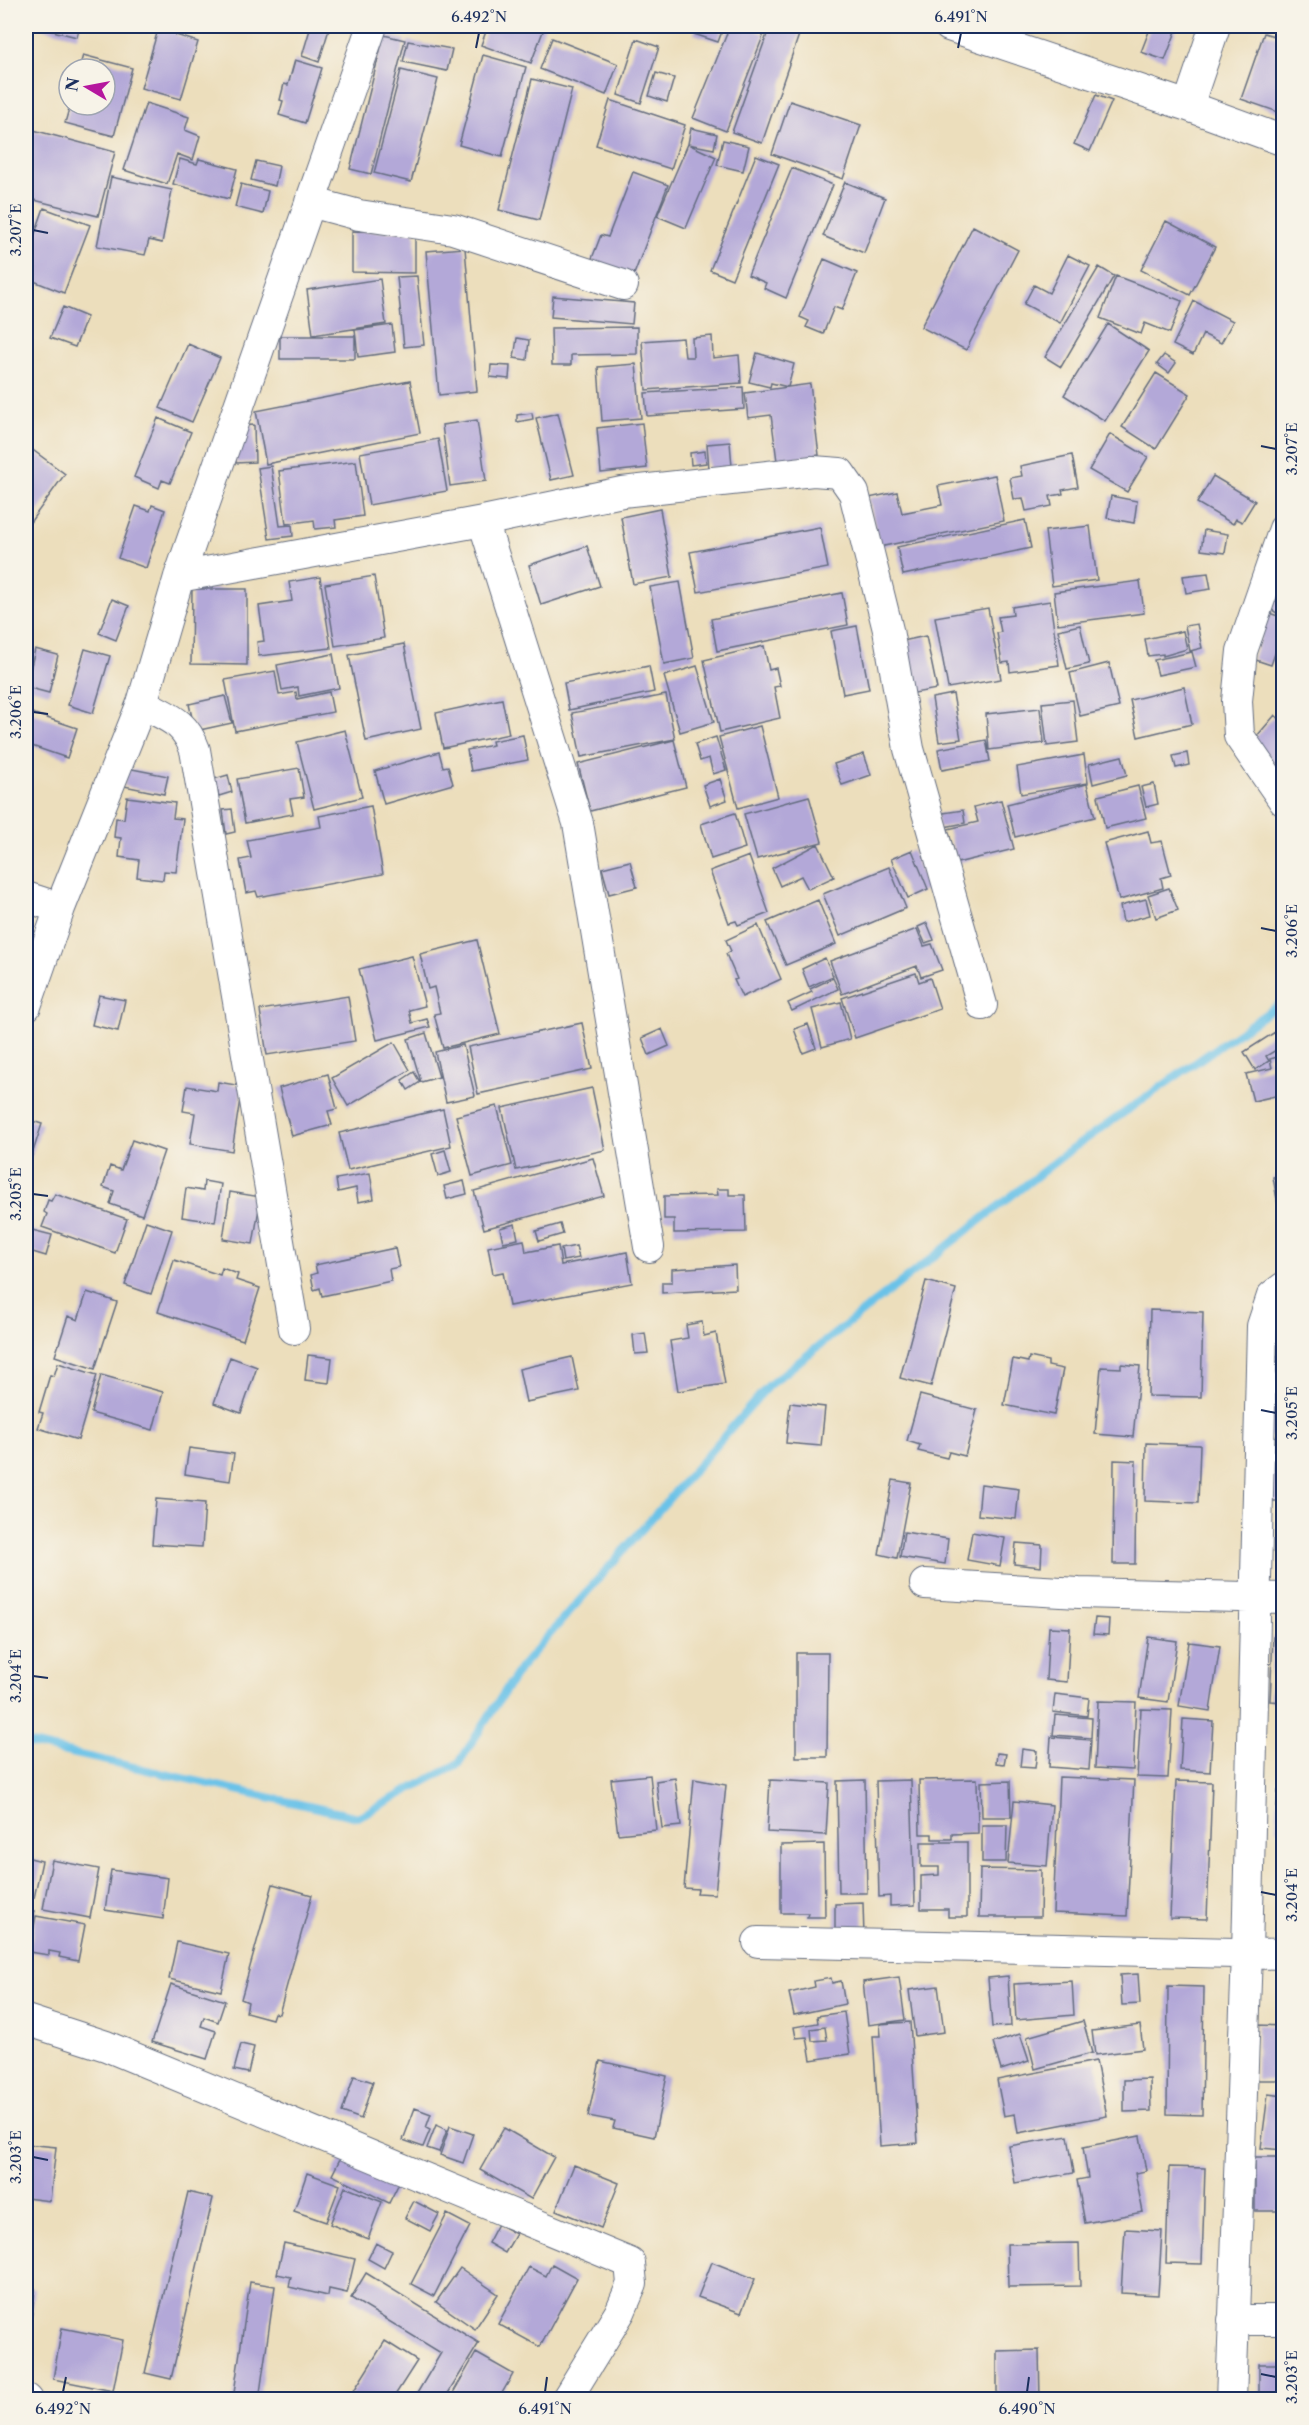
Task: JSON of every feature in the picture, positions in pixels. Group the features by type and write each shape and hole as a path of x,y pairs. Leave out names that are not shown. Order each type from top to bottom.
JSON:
{"street":[{"path":"26,1006 60,908 142,703 179,577 372,26"},
{"path":"949,26 1188,106 1284,141"},
{"path":"1188,106 1215,26"},
{"path":"310,202 359,214 453,229 623,285"},
{"path":"179,577 483,521 622,492 813,471 840,473 854,493 888,630 909,749 982,1005"},
{"path":"483,521 578,823 649,1247"},
{"path":"1284,529 1242,651 1237,701 1239,736 1284,801"},
{"path":"142,703 180,724 189,733 195,750 294,1329"},
{"path":"26,897 60,908"},
{"path":"1231,2400 1247,1953 1269,1598 1262,1326 1272,1296 1284,1287"},
{"path":"925,1584 1079,1593 1269,1598"},
{"path":"758,1942 1284,1954"},
{"path":"26,2020 106,2046 630,2263 632,2284 620,2312 566,2400"},
{"path":"1233,2320 1284,2320"}],"building":[{"path":"33,26 80,26 77,37"},
{"path":"159,26 178,29 176,35 198,42 181,99 141,88"},
{"path":"311,26 330,26 319,62 302,56"},
{"path":"488,26 545,26 531,63 481,45"},
{"path":"697,26 724,26 718,42 694,34"},
{"path":"730,26 743,26 764,34 726,131 693,118"},
{"path":"770,26 802,26 762,143 732,132"},
{"path":"1151,26 1178,26 1165,60 1141,52"},
{"path":"1264,33 1284,39 1284,114 1241,99"},
{"path":"384,35 405,40 371,174 350,169"},
{"path":"552,38 618,64 606,95 540,69"},
{"path":"636,39 659,47 641,103 618,95"},
{"path":"408,41 452,49 447,71 403,62"},
{"path":"483,55 526,67 502,157 459,145"},
{"path":"295,60 322,68 305,123 279,115 284,84 288,85"},
{"path":"117,64 132,68 114,136 65,123 67,117 117,117"},
{"path":"401,70 438,79 411,182 374,173"},
{"path":"656,73 674,78 667,102 649,96"},
{"path":"532,79 572,89 539,220 499,210"},
{"path":"1096,95 1112,101 1090,151 1074,144"},
{"path":"610,100 685,125 671,169 596,145"},
{"path":"790,101 861,125 843,179 772,154"},
{"path":"146,103 189,117 185,130 200,136 193,160 177,154 167,184 124,170"},
{"path":"26,128 115,152 98,216 26,198"},
{"path":"691,128 717,134 714,149 688,144"},
{"path":"723,140 749,146 743,171 717,165"},
{"path":"688,144 716,157 686,228 657,216"},
{"path":"756,155 779,164 732,279 710,270"},
{"path":"180,159 197,164 199,159 237,169 229,199 173,184"},
{"path":"256,161 279,166 275,186 251,180"},
{"path":"792,168 833,185 786,298 764,288 766,283 748,275"},
{"path":"633,172 668,185 633,277 591,261 601,235 608,237"},
{"path":"111,177 172,190 162,243 149,240 145,255 97,246"},
{"path":"845,182 885,198 864,253 823,236"},
{"path":"241,184 268,191 263,214 235,207"},
{"path":"44,208 90,225 64,293 26,278 26,259"},
{"path":"1166,221 1215,247 1190,295 1141,270"},
{"path":"973,226 1018,250 966,350 921,327"},
{"path":"352,231 415,232 415,273 352,272"},
{"path":"465,248 477,391 439,395 426,251"},
{"path":"1068,255 1090,266 1060,323 1024,304 1034,285 1049,293"},
{"path":"824,259 857,273 842,310 834,307 823,334 806,327 809,321 800,317"},
{"path":"1099,267 1114,276 1061,367 1045,357"},
{"path":"417,276 424,345 404,347 397,277"},
{"path":"1116,276 1182,301 1170,333 1145,323 1141,334 1100,318"},
{"path":"380,279 386,324 313,335 307,290"},
{"path":"553,296 634,303 632,324 551,317"},
{"path":"1194,301 1233,321 1221,343 1203,334 1193,355 1173,345"},
{"path":"63,307 87,317 75,347 50,338"},
{"path":"1108,324 1149,351 1105,421 1064,395"},
{"path":"392,325 395,352 358,357 355,330"},
{"path":"637,327 637,354 571,355 571,365 552,365 551,328"},
{"path":"280,336 355,336 355,359 280,359"},
{"path":"712,336 713,358 739,355 741,383 646,390 642,341 683,338 685,357 693,357 692,338"},
{"path":"517,338 529,340 527,360 514,358"},
{"path":"188,344 220,358 192,422 160,408"},
{"path":"757,353 794,364 788,387 771,383 770,387 749,382"},
{"path":"1164,355 1176,363 1169,373 1157,364"},
{"path":"636,364 641,418 602,421 598,367"},
{"path":"491,365 510,366 509,379 490,377"},
{"path":"1156,373 1190,394 1156,449 1122,427"},
{"path":"410,381 420,433 266,464 256,411"},
{"path":"810,384 819,455 777,461 771,415 748,418 745,393"},
{"path":"743,387 744,409 647,416 645,393"},
{"path":"532,413 533,419 517,422 517,415"},
{"path":"558,413 574,475 551,480 536,418"},
{"path":"158,418 191,432 170,483 162,480 159,488 134,477"},
{"path":"477,420 486,481 450,486 442,425"},
{"path":"642,423 647,468 601,473 597,428"},
{"path":"254,425 255,462 236,463 234,426"},
{"path":"1110,434 1148,457 1127,492 1089,470"},
{"path":"438,439 447,491 369,505 360,453"},
{"path":"730,442 732,467 709,469 707,444"},
{"path":"26,445 65,474 26,528"},
{"path":"705,451 706,463 691,465 690,453"},
{"path":"1072,455 1078,487 1062,490 1063,494 1050,496 1052,506 1026,511 1023,498 1014,499 1010,478 1022,476 1020,466"},
{"path":"356,461 363,516 335,520 336,527 315,529 314,520 286,524 279,471"},
{"path":"271,466 280,526 292,525 293,536 269,539 258,468"},
{"path":"995,475 1004,521 879,547 869,498 897,492 902,513 942,505 938,486"},
{"path":"1213,476 1255,501 1242,522 1236,519 1233,524 1197,503"},
{"path":"1111,496 1137,501 1134,523 1107,518"},
{"path":"152,505 165,510 146,568 118,558 136,506 150,511"},
{"path":"660,509 672,577 633,584 621,517"},
{"path":"1025,520 1031,548 903,575 897,547"},
{"path":"1090,526 1097,580 1052,586 1045,531"},
{"path":"820,527 828,568 698,592 690,552"},
{"path":"1204,530 1228,534 1225,553 1201,550"},
{"path":"587,546 600,586 541,605 529,565"},
{"path":"1208,573 1211,589 1186,593 1183,576"},
{"path":"374,576 384,638 335,646 325,584"},
{"path":"320,577 331,648 259,656 257,642 264,641 259,606 292,601 289,582"},
{"path":"1140,581 1144,613 1058,624 1054,592"},
{"path":"680,582 694,658 664,664 650,587"},
{"path":"192,589 247,589 247,665 191,664"},
{"path":"842,593 848,625 717,651 711,619"},
{"path":"1277,597 1284,602 1283,617 1269,608"},
{"path":"112,599 129,606 116,640 99,633"},
{"path":"1050,601 1059,665 1010,672 1009,662 1002,663 997,633 1001,632 998,617 1013,615 1012,607"},
{"path":"988,608 1001,679 948,688 935,617"},
{"path":"1269,613 1284,618 1284,628 1271,665 1253,659"},
{"path":"1197,624 1202,648 1190,651 1185,626"},
{"path":"1080,625 1089,664 1067,669 1058,630"},
{"path":"857,626 869,689 843,694 831,631"},
{"path":"1183,631 1187,649 1163,656 1163,654 1148,656 1145,639"},
{"path":"926,636 937,689 909,694 898,642"},
{"path":"404,644 421,729 366,741 349,655"},
{"path":"764,646 769,670 776,668 780,686 774,687 780,718 720,732 704,660"},
{"path":"35,649 58,655 49,693 26,687"},
{"path":"85,649 110,656 93,713 68,705"},
{"path":"1192,652 1196,667 1158,675 1154,660"},
{"path":"333,654 339,688 299,696 298,687 282,690 277,665"},
{"path":"1109,663 1119,707 1080,716 1070,673"},
{"path":"649,666 654,692 569,710 564,683"},
{"path":"697,666 714,722 680,732 664,676"},
{"path":"275,671 279,695 296,692 297,699 329,692 333,712 235,731 225,680"},
{"path":"1184,687 1192,724 1138,737 1130,700"},
{"path":"953,694 961,739 939,742 932,698"},
{"path":"666,695 675,739 581,757 572,713"},
{"path":"225,696 232,723 195,731 189,704"},
{"path":"502,699 509,734 443,748 436,713"},
{"path":"1073,700 1078,742 1047,746 1042,703"},
{"path":"1040,708 1044,743 989,750 986,714"},
{"path":"26,711 77,728 67,758 26,744"},
{"path":"1275,715 1284,723 1284,771 1251,743"},
{"path":"760,726 778,797 738,808 719,737"},
{"path":"345,730 362,797 314,809 297,742"},
{"path":"523,735 528,760 471,771 467,750 493,745 492,741"},
{"path":"716,737 726,770 713,774 709,758 700,761 695,744"},
{"path":"674,740 686,787 590,811 578,764"},
{"path":"986,740 990,761 942,770 938,749"},
{"path":"439,752 443,767 448,766 453,784 384,804 375,771"},
{"path":"1187,753 1189,765 1176,768 1173,756"},
{"path":"864,754 871,775 842,785 834,764"},
{"path":"1084,755 1088,783 1021,794 1017,767"},
{"path":"1122,756 1127,775 1093,784 1089,764"},
{"path":"127,768 168,776 164,794 124,786"},
{"path":"299,768 304,797 290,799 293,814 245,823 237,779"},
{"path":"228,775 232,792 219,796 214,779"},
{"path":"720,779 727,800 710,806 703,785"},
{"path":"1087,784 1095,817 1015,837 1007,804"},
{"path":"1154,784 1158,804 1146,807 1141,787"},
{"path":"1138,786 1146,818 1105,828 1098,796"},
{"path":"809,796 822,842 757,859 744,814"},
{"path":"127,797 175,803 173,818 183,819 176,872 164,871 163,880 137,877 139,860 119,857 121,838 114,837 116,818 124,819"},
{"path":"1001,800 1014,849 957,863 948,829 978,822 974,807"},
{"path":"371,806 383,874 258,897 256,891 246,893 240,860 251,858 247,840 321,827 319,816"},
{"path":"232,809 235,832 226,834 223,810"},
{"path":"963,810 965,823 939,828 937,814"},
{"path":"735,813 745,848 711,859 701,824"},
{"path":"1148,831 1151,843 1162,841 1171,875 1161,878 1163,888 1119,900 1104,843"},
{"path":"818,844 834,877 808,889 801,876 780,886 772,868"},
{"path":"912,850 928,889 908,898 891,859"},
{"path":"749,856 769,913 738,925 736,921 729,923 710,871"},
{"path":"630,861 637,887 609,894 602,868"},
{"path":"889,867 906,908 840,936 823,894"},
{"path":"1169,888 1178,910 1156,918 1148,895"},
{"path":"1146,899 1150,915 1123,922 1120,906"},
{"path":"818,900 836,944 786,965 767,922"},
{"path":"927,923 934,940 925,943 918,927"},
{"path":"758,925 781,979 742,997 726,954 731,951 726,940"},
{"path":"917,929 924,946 932,944 942,970 921,977 917,966 842,994 830,961"},
{"path":"477,940 500,1034 443,1048 434,1014 440,1013 434,987 428,989 420,954"},
{"path":"412,956 425,1006 409,1010 412,1023 427,1019 430,1027 377,1040 359,969"},
{"path":"825,958 833,976 809,987 802,969"},
{"path":"916,973 919,982 930,978 940,1009 855,1038 842,998"},
{"path":"833,978 838,989 792,1011 788,1003 812,992 810,989"},
{"path":"99,995 125,1000 118,1031 92,1025"},
{"path":"348,996 355,1041 267,1055 260,1010"},
{"path":"841,1002 850,1039 822,1047 812,1009"},
{"path":"582,1023 592,1069 478,1094 468,1047"},
{"path":"808,1024 816,1048 803,1053 794,1029"},
{"path":"662,1029 669,1046 649,1055 642,1038"},
{"path":"1275,1032 1283,1046 1266,1056 1269,1061 1255,1070 1244,1052"},
{"path":"426,1033 439,1077 421,1082 408,1039"},
{"path":"394,1042 410,1070 348,1106 332,1078"},
{"path":"463,1045 475,1096 446,1102 435,1052"},
{"path":"1284,1055 1284,1094 1253,1101 1246,1074 1272,1068 1270,1059"},
{"path":"414,1072 420,1082 408,1090 402,1080"},
{"path":"328,1074 337,1109 328,1111 332,1125 292,1136 279,1088"},
{"path":"218,1082 242,1086 232,1151 190,1144 195,1113 183,1111 187,1086 217,1091"},
{"path":"592,1088 605,1150 516,1170 502,1108"},
{"path":"497,1106 512,1165 472,1176 456,1116"},
{"path":"443,1109 451,1146 348,1170 339,1133"},
{"path":"26,1119 42,1124 26,1173"},
{"path":"132,1140 164,1151 142,1215 110,1204 114,1191 103,1187 110,1166 121,1170"},
{"path":"445,1150 451,1172 438,1176 432,1154"},
{"path":"593,1158 604,1196 484,1229 474,1191"},
{"path":"370,1173 374,1199 358,1202 356,1188 338,1192 336,1179"},
{"path":"1284,1174 1284,1227 1282,1228 1273,1177"},
{"path":"204,1181 221,1184 215,1222 182,1217 186,1188 203,1191"},
{"path":"464,1181 467,1194 447,1199 444,1186"},
{"path":"717,1189 729,1189 729,1195 745,1195 746,1232 674,1233 674,1219 664,1219 664,1196 718,1195"},
{"path":"230,1192 261,1197 253,1244 223,1239"},
{"path":"55,1194 127,1219 115,1253 42,1227 47,1214 44,1212 48,1200 51,1201"},
{"path":"146,1221 172,1230 151,1294 125,1285"},
{"path":"515,1224 518,1239 503,1242 500,1228"},
{"path":"560,1224 563,1234 539,1241 536,1231"},
{"path":"28,1229 52,1235 46,1256 26,1250"},
{"path":"524,1240 526,1252 558,1246 561,1265 627,1252 632,1283 509,1306 503,1272 493,1274 488,1247"},
{"path":"576,1246 579,1258 563,1261 561,1249"},
{"path":"395,1248 399,1267 389,1269 391,1281 322,1296 320,1288 314,1290 311,1275 317,1273 315,1265"},
{"path":"174,1260 220,1275 222,1268 238,1274 236,1280 260,1288 243,1340 158,1312"},
{"path":"735,1265 736,1289 662,1293 662,1282 672,1282 672,1269"},
{"path":"926,1281 956,1289 931,1386 900,1378"},
{"path":"87,1292 117,1302 95,1369 55,1356 68,1316 78,1320"},
{"path":"1150,1310 1203,1312 1201,1397 1148,1396"},
{"path":"702,1322 704,1336 716,1333 725,1384 678,1391 670,1341 688,1338 686,1325"},
{"path":"645,1333 648,1353 635,1354 633,1335"},
{"path":"308,1355 332,1358 329,1383 305,1380"},
{"path":"230,1357 257,1367 241,1413 214,1403"},
{"path":"572,1357 579,1391 526,1402 519,1369"},
{"path":"1029,1357 1048,1361 1048,1366 1063,1369 1054,1415 1004,1405 1013,1359 1028,1362"},
{"path":"1267,1357 1284,1357 1284,1398 1268,1398"},
{"path":"58,1363 97,1375 78,1440 38,1428 43,1413 39,1412 50,1375 54,1376"},
{"path":"1121,1364 1140,1366 1133,1437 1095,1434 1101,1367 1121,1368"},
{"path":"101,1375 163,1392 153,1430 91,1413"},
{"path":"920,1395 977,1410 965,1456 949,1452 947,1458 918,1451 920,1445 907,1441"},
{"path":"790,1403 825,1407 821,1446 786,1443"},
{"path":"1269,1404 1284,1405 1284,1437 1267,1436"},
{"path":"1146,1443 1200,1445 1198,1503 1145,1501"},
{"path":"189,1448 234,1454 230,1481 185,1474"},
{"path":"1271,1448 1284,1449 1284,1501 1269,1501"},
{"path":"1114,1460 1136,1461 1135,1564 1113,1564"},
{"path":"893,1480 911,1483 897,1558 879,1554"},
{"path":"981,1484 1019,1489 1016,1519 978,1515"},
{"path":"156,1499 205,1503 202,1547 152,1544"},
{"path":"904,1532 948,1539 945,1564 900,1557"},
{"path":"972,1532 1005,1538 1000,1566 967,1560"},
{"path":"1016,1543 1042,1545 1041,1567 1014,1564"},
{"path":"1095,1618 1109,1619 1108,1635 1093,1634"},
{"path":"1049,1627 1070,1628 1067,1682 1046,1680"},
{"path":"1148,1637 1177,1641 1168,1702 1139,1698"},
{"path":"1273,1637 1284,1638 1284,1702 1270,1701"},
{"path":"1189,1642 1220,1646 1210,1711 1179,1706"},
{"path":"796,1653 828,1653 827,1757 796,1757"},
{"path":"1055,1694 1089,1698 1087,1716 1053,1712"},
{"path":"1098,1701 1136,1702 1133,1770 1095,1768"},
{"path":"1141,1709 1172,1710 1168,1778 1137,1777"},
{"path":"1055,1715 1092,1718 1091,1738 1053,1735"},
{"path":"1183,1719 1213,1721 1210,1772 1180,1770"},
{"path":"1051,1737 1091,1740 1089,1770 1049,1767"},
{"path":"1022,1749 1037,1751 1035,1768 1020,1767"},
{"path":"997,1753 1006,1754 1004,1764 996,1763"},
{"path":"650,1775 656,1830 618,1834 611,1779"},
{"path":"1059,1777 1134,1780 1127,1916 1053,1913"},
{"path":"675,1778 681,1826 662,1828 656,1781"},
{"path":"694,1779 726,1785 715,1894 697,1893 698,1889 684,1888"},
{"path":"977,1779 978,1833 952,1834 952,1839 932,1839 932,1834 920,1834 919,1780"},
{"path":"770,1780 829,1783 826,1835 767,1832"},
{"path":"865,1780 867,1893 839,1893 837,1781"},
{"path":"911,1780 915,1905 890,1906 890,1896 879,1897 876,1781"},
{"path":"1010,1781 1011,1817 982,1817 981,1782"},
{"path":"1176,1781 1212,1782 1207,1919 1170,1918"},
{"path":"1278,1790 1284,1791 1284,1830 1276,1830"},
{"path":"1014,1801 1052,1805 1047,1866 1008,1863"},
{"path":"982,1825 1007,1825 1006,1862 982,1862"},
{"path":"921,1842 967,1842 967,1917 948,1917 948,1909 921,1909 921,1876 939,1875 939,1867 921,1867"},
{"path":"824,1844 825,1917 807,1917 808,1913 781,1913 781,1845"},
{"path":"26,1857 42,1861 34,1898 26,1897"},
{"path":"52,1860 99,1869 90,1918 43,1909"},
{"path":"980,1869 1041,1870 1040,1917 979,1917"},
{"path":"111,1870 168,1878 163,1919 105,1910"},
{"path":"273,1884 312,1895 279,2014 274,2013 272,2019 246,2012 248,2002 241,1999"},
{"path":"863,1903 864,1937 835,1938 835,1904"},
{"path":"26,1909 35,1911 31,1929 26,1928"},
{"path":"36,1916 85,1925 78,1961 59,1957 60,1953 49,1951 49,1955 29,1952"},
{"path":"177,1942 229,1954 221,1991 169,1979"},
{"path":"1138,1974 1140,2004 1122,2005 1120,1975"},
{"path":"1008,1976 1011,2026 992,2027 988,1978"},
{"path":"899,1977 905,2020 868,2025 863,1982"},
{"path":"831,1978 832,1983 841,1981 845,2004 794,2015 789,1993 815,1987 814,1981"},
{"path":"1072,1981 1074,2015 1016,2020 1014,1984"},
{"path":"171,1984 225,2001 218,2022 204,2017 201,2026 216,2031 207,2059 152,2042"},
{"path":"938,1986 944,2032 915,2036 909,1990"},
{"path":"1168,1986 1204,1987 1202,2115 1167,2114"},
{"path":"844,2012 850,2054 811,2060 807,2037 796,2038 794,2027 818,2023 817,2016","holes":["825,2027 827,2040 812,2041 811,2029"]},
{"path":"1083,2021 1092,2053 1035,2069 1027,2037"},
{"path":"910,2022 918,2143 880,2146 873,2036 881,2036 880,2024"},
{"path":"1140,2025 1143,2049 1095,2055 1092,2031"},
{"path":"1257,2025 1283,2026 1281,2080 1256,2080"},
{"path":"1020,2034 1029,2061 1001,2070 993,2043"},
{"path":"241,2044 254,2047 248,2073 234,2070"},
{"path":"600,2061 667,2076 654,2137 613,2128 615,2121 588,2116"},
{"path":"1096,2061 1107,2116 1018,2133 1015,2114 1004,2116 997,2080"},
{"path":"354,2076 373,2082 361,2119 342,2112"},
{"path":"1150,2079 1151,2111 1124,2112 1124,2080"},
{"path":"1268,2094 1284,2096 1284,2150 1261,2148"},
{"path":"415,2108 431,2114 426,2128 430,2130 423,2147 403,2140"},
{"path":"436,2125 447,2130 439,2152 427,2148"},
{"path":"450,2126 473,2134 463,2163 440,2155"},
{"path":"504,2128 554,2157 531,2199 480,2170"},
{"path":"1068,2136 1074,2173 1015,2183 1009,2146"},
{"path":"1140,2136 1146,2171 1135,2173 1143,2212 1085,2223 1077,2180 1088,2178 1083,2147"},
{"path":"26,2144 56,2147 50,2201 26,2198"},
{"path":"342,2155 399,2183 389,2203 332,2175"},
{"path":"1255,2157 1284,2157 1284,2211 1255,2211"},
{"path":"574,2165 619,2183 601,2228 556,2210"},
{"path":"1169,2167 1205,2168 1202,2264 1166,2263"},
{"path":"307,2173 340,2185 326,2222 294,2211"},
{"path":"345,2187 382,2202 368,2239 330,2224"},
{"path":"188,2192 213,2198 171,2379 145,2373"},
{"path":"414,2201 439,2214 430,2231 405,2218"},
{"path":"447,2214 470,2226 434,2296 411,2284"},
{"path":"498,2224 516,2234 505,2253 488,2243"},
{"path":"1125,2229 1162,2231 1158,2295 1121,2293"},
{"path":"284,2243 355,2259 347,2293 329,2289 328,2296 289,2287 291,2277 277,2274"},
{"path":"376,2243 392,2251 384,2268 368,2259"},
{"path":"1079,2243 1080,2286 1008,2287 1007,2244"},
{"path":"712,2262 755,2279 741,2313 698,2297"},
{"path":"552,2264 577,2278 540,2347 498,2324 529,2267 546,2276"},
{"path":"460,2268 498,2294 475,2329 436,2302"},
{"path":"366,2273 479,2343 444,2400 413,2400 441,2353 351,2298"},
{"path":"250,2282 275,2286 259,2400 233,2400"},
{"path":"26,2288 35,2289 27,2349 26,2349"},
{"path":"62,2328 123,2340 113,2391 53,2379"},
{"path":"385,2341 417,2361 392,2400 348,2400"},
{"path":"1039,2350 1040,2400 997,2400 997,2351"},
{"path":"476,2353 513,2374 498,2400 449,2400"},
{"path":"1259,2364 1284,2364 1284,2400 1259,2400"},
{"path":"1111,2395 1151,2398 1151,2400 1111,2400"}],"waterway":[{"path":"26,1743 358,1817 458,1764 520,1668 769,1385 1069,1151 1284,1001"}]}
